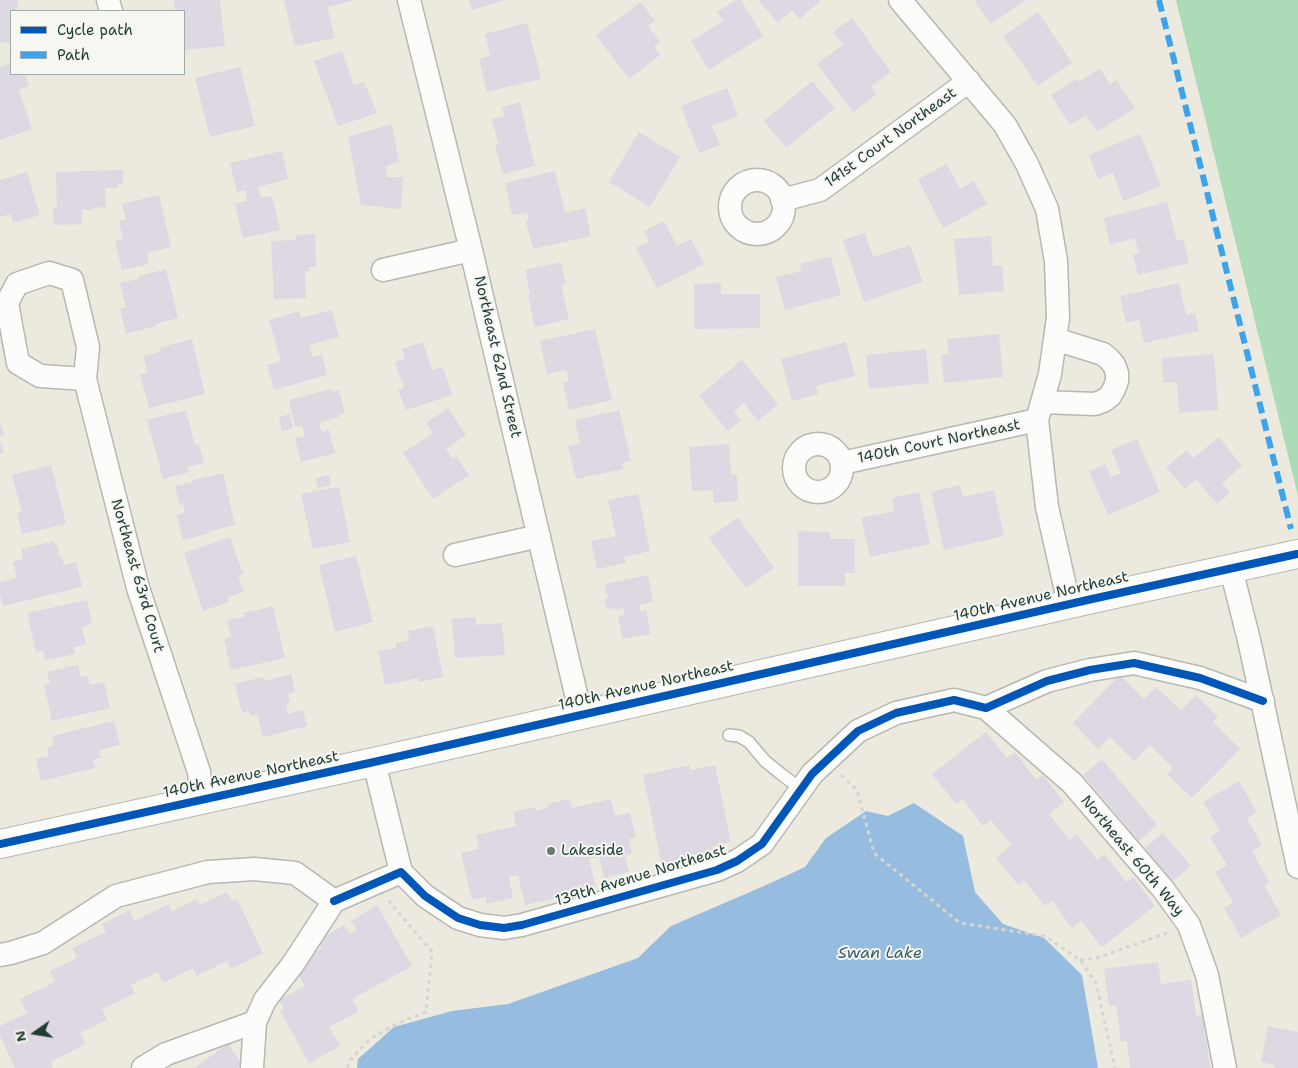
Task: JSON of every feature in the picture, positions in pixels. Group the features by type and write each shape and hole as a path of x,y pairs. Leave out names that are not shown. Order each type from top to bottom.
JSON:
{"street":[{"name":"Northeast 62nd Street","path":"409,0 471,250 581,715"},
{"path":"900,0 1005,125 1027,164 1047,209 1056,261 1058,318 1050,374 1040,411 1047,508 1069,604"},
{"name":"141st Court Northeast","path":"782,200 820,190 969,81"},
{"path":"383,270 471,250"},
{"name":"Northeast 63rd Court","path":"85,379 40,376 18,363 8,303 17,284 48,273 72,280 88,346 85,379 138,588 199,772 202,800"},
{"name":"140th Court Northeast","path":"842,463 1040,411 1103,402 1110,396 1117,381 1117,373 1109,359 1103,354 1055,339"},
{"path":"455,555 539,536"},
{"name":"140th Avenue Northeast","path":"0,844 374,762 1069,604 1298,554"},
{"path":"1231,568 1263,701 1298,867"},
{"path":"986,708 1047,681 1090,670 1134,664 1200,678 1263,701"},
{"name":"139th Avenue Northeast","path":"401,872 425,896 458,918 480,925 504,928 522,926 717,870 737,861 762,844 812,774 858,732 896,713 954,700 986,708"},
{"name":"Northeast 60th Way","path":"986,708 1072,783 1163,889 1189,925 1207,975 1225,1068"},
{"path":"252,1068 255,1022 265,1000 292,964 334,901 401,872 374,762"},
{"path":"0,955 43,943 116,896 208,872 254,868 295,873 334,901"},
{"path":"143,1068 166,1054 255,1022"}],"lane":[{"path":"729,735 739,736 749,742 775,770 802,789"}],"path":[{"path":"857,790 874,853 960,923 1044,936 1080,960 1096,983 1115,1068"},
{"path":"347,1068 350,1060 370,1039 398,1023 426,1012 432,952 375,883"},
{"path":"1080,960 1097,958 1189,925"}],"green space":[{"path":"1176,0 1298,0 1298,496"}],"water":[{"name":"Swan Lake","path":"914,803 963,836 975,892 1003,924 1044,938 1082,975 1098,1068 357,1068 358,1059 394,1027 452,1011 508,1004 638,958 671,926 805,867 826,838 866,811 888,816"}],"building":[{"path":"0,0 18,0 17,10 10,10 10,43 0,42"},
{"path":"174,0 220,0 225,46 185,50 185,10 175,10"},
{"path":"284,0 352,1 327,7 335,38 295,46"},
{"path":"469,0 504,0 472,10"},
{"path":"736,0 741,0 763,36 709,70 691,41 723,21 717,12"},
{"path":"758,0 821,0 800,19 792,10 778,23"},
{"path":"977,0 1026,0 991,24 975,2"},
{"path":"641,2 655,21 648,26 660,42 654,47 660,55 629,79 596,35"},
{"path":"1038,12 1072,63 1038,86 1003,36"},
{"path":"852,18 891,72 871,86 877,94 853,112 817,64 843,45 833,32"},
{"path":"527,23 541,79 487,92 479,59 490,56 485,34"},
{"path":"342,51 354,85 364,82 377,113 338,126 314,61"},
{"path":"10,63 10,75 25,75 29,86 19,90 32,129 0,140 0,67"},
{"path":"240,67 255,126 210,137 195,78"},
{"path":"1100,69 1110,84 1116,80 1135,108 1097,132 1086,115 1070,125 1051,95 1076,79 1078,82"},
{"path":"812,81 835,108 786,148 764,121"},
{"path":"727,88 738,116 712,126 720,145 699,153 681,106"},
{"path":"520,102 535,166 503,174 495,145 498,144 492,119 504,116 502,107"},
{"path":"392,124 399,162 386,166 387,177 403,177 401,209 361,205 348,137"},
{"path":"639,132 680,157 650,207 609,182"},
{"path":"1140,134 1161,186 1123,201 1113,173 1098,179 1089,155"},
{"path":"282,151 288,179 258,187 261,198 272,196 280,230 243,238 235,204 247,201 245,190 237,192 230,163"},
{"path":"947,164 960,189 974,181 987,204 943,228 918,179"},
{"path":"123,170 123,184 118,184 118,188 105,188 106,207 82,210 82,224 54,225 53,208 57,208 56,172"},
{"path":"555,171 565,213 585,208 591,236 533,249 526,221 529,220 527,212 512,215 505,183"},
{"path":"27,172 40,215 13,223 10,214 0,217 0,180"},
{"path":"159,195 171,247 147,253 149,264 122,270 115,241 123,239 119,221 126,220 122,204"},
{"path":"1167,202 1177,241 1183,239 1189,263 1138,275 1133,255 1139,253 1135,238 1110,245 1104,218"},
{"path":"664,221 677,246 691,239 704,264 657,288 636,248 649,241 644,231"},
{"path":"865,233 873,257 910,245 923,282 864,302 843,240"},
{"path":"315,234 316,267 309,267 310,271 305,271 306,298 274,299 271,241 296,240 296,235"},
{"path":"991,236 993,266 1002,266 1004,291 959,295 954,239"},
{"path":"831,256 841,295 785,310 776,277 802,271 800,264"},
{"path":"561,262 566,284 561,285 569,319 535,327 525,270"},
{"path":"166,269 178,318 126,334 120,308 126,307 120,283 139,279 139,276"},
{"path":"721,283 721,294 760,294 760,328 694,329 694,284"},
{"path":"1179,283 1186,315 1195,313 1199,331 1144,343 1139,320 1126,323 1120,296"},
{"path":"332,310 339,337 309,345 313,357 322,354 327,375 274,390 267,365 281,361 269,320 299,311 301,318"},
{"path":"595,329 612,400 569,410 563,382 569,381 566,370 547,374 540,341"},
{"path":"999,334 1003,377 944,383 941,355 949,354 947,339"},
{"path":"192,339 205,394 149,408 140,374 148,373 143,356 160,352 159,348"},
{"path":"423,342 432,370 443,367 452,395 406,410 398,390 404,388 395,362 405,359 402,349"},
{"path":"846,342 855,376 816,386 818,394 792,401 781,359"},
{"path":"926,349 929,383 869,389 866,355"},
{"path":"1214,354 1218,410 1179,413 1177,382 1163,383 1162,358"},
{"path":"742,360 778,404 758,421 744,403 734,411 741,420 728,431 699,396"},
{"path":"331,389 332,392 339,390 345,413 339,415 339,417 319,423 322,432 329,430 335,453 301,462 295,438 305,436 302,425 295,427 289,400"},
{"path":"448,408 466,435 446,449 453,459 456,456 469,475 433,499 403,453 433,433 426,423"},
{"path":"186,410 195,445 199,444 204,463 187,467 189,472 163,479 147,420"},
{"path":"619,410 631,461 622,463 623,469 576,479 568,446 580,443 575,420"},
{"path":"290,414 293,428 282,431 279,417"},
{"path":"0,424 4,434 0,436"},
{"path":"1219,437 1242,466 1222,483 1230,493 1217,504 1196,479 1185,489 1166,467 1187,450 1193,458"},
{"path":"1137,439 1160,492 1108,515 1089,471 1105,464 1111,477 1121,473 1111,450"},
{"path":"0,441 4,452 0,454"},
{"path":"729,444 731,475 737,475 738,501 714,503 713,490 692,491 689,447"},
{"path":"51,465 66,524 22,534 17,513 22,512 12,475"},
{"path":"223,473 235,525 183,540 177,515 185,513 183,504 180,505 175,486"},
{"path":"329,475 331,485 318,488 316,478"},
{"path":"960,485 963,497 994,490 1004,536 944,550 931,492"},
{"path":"339,487 350,542 313,549 301,494"},
{"path":"919,492 930,544 870,557 861,518 894,511 892,498"},
{"path":"638,494 650,551 624,557 626,563 597,569 591,541 616,536 608,500"},
{"path":"738,517 774,568 746,588 709,538"},
{"path":"798,531 830,532 830,539 855,539 855,573 845,573 845,586 798,586"},
{"path":"230,537 243,574 238,575 244,592 228,597 229,602 203,611 184,553"},
{"path":"54,541 64,565 76,562 82,587 3,606 0,595 0,582 17,578 13,562 23,559 21,549"},
{"path":"356,556 373,622 335,632 319,565"},
{"path":"648,575 653,602 639,605 640,611 646,610 651,634 623,639 618,616 625,615 623,608 607,609 604,599 608,599 605,584"},
{"path":"87,600 92,624 82,627 86,644 74,647 75,654 45,660 43,650 36,652 27,613"},
{"path":"273,606 285,658 231,670 224,639 231,637 227,620 244,617 243,613"},
{"path":"476,617 476,625 502,623 505,655 455,658 452,619"},
{"path":"433,626 443,677 419,682 418,678 385,685 378,651 396,648 396,643 409,640 408,631"},
{"path":"78,665 81,677 88,676 90,685 104,682 110,708 52,721 44,685 50,684 47,672"},
{"path":"291,674 295,692 288,694 290,702 286,703 288,714 303,710 307,726 263,737 257,714 251,716 249,711 242,713 235,684 263,677 264,681"},
{"path":"1120,675 1144,699 1156,687 1181,710 1196,695 1218,717 1213,722 1240,749 1192,798 1167,774 1173,768 1150,745 1134,761 1110,737 1098,749 1073,723"},
{"path":"114,721 120,745 99,750 101,758 93,760 95,768 41,781 36,759 49,756 47,748 54,746 52,736"},
{"path":"986,732 1007,758 1015,752 1036,780 1043,775 1064,802 1049,814 1069,840 1077,834 1097,860 1104,854 1126,882 1133,877 1155,906 1102,947 1081,921 1072,928 1052,901 1045,906 1024,880 1018,885 996,858 1011,845 991,820 983,826 963,799 956,804 932,774"},
{"path":"1102,759 1157,825 1139,841 1083,775"},
{"path":"690,765 691,770 715,765 731,842 711,847 712,851 687,856 687,861 662,866 643,775"},
{"path":"1239,781 1257,812 1247,818 1262,845 1252,851 1269,882 1264,885 1281,915 1241,938 1224,908 1233,902 1215,872 1227,865 1210,837 1220,831 1203,802"},
{"name":"Lakeside","path":"570,799 572,808 611,799 615,816 630,813 636,838 629,839 632,853 625,855 629,872 604,878 599,857 589,859 596,889 525,905 518,875 509,877 513,898 487,904 486,897 472,900 461,853 479,849 476,835 516,826 513,812 535,807 536,811 548,808 547,804"},
{"path":"1163,833 1191,866 1172,882 1145,848"},
{"path":"227,892 232,901 237,899 263,953 231,969 227,961 197,976 193,968 163,983 158,972 131,985 135,993 102,1009 107,1020 80,1033 86,1044 50,1062 53,1068 15,1068 0,1036 0,1026 27,1013 20,999 55,982 50,971 77,958 72,948 106,932 102,924 130,910 134,921 169,904 172,911 197,899 200,905"},
{"path":"377,905 412,966 352,999 359,1011 329,1027 340,1046 309,1063 280,1011 284,1009 279,1000 305,986 293,964 322,948 318,941 344,925 350,934 357,930 351,921"},
{"path":"1158,962 1161,984 1191,980 1196,1016 1203,1015 1210,1068 1130,1068 1127,1041 1121,1042 1116,1005 1109,1006 1104,969"},
{"path":"1268,1026 1298,1032 1298,1068 1275,1068 1275,1065 1261,1062"},
{"path":"228,1044 242,1064 237,1068 194,1068"}],"marked path":[{"path":"1159,0 1291,529"}],"cycle path":[{"path":"0,844 374,762 1297,554"},
{"path":"334,901 401,872 425,896 458,918 480,925 504,928 522,925 717,870 737,861 762,844 812,774 858,731 896,713 954,700 986,708 1047,681 1090,670 1134,663 1200,678 1263,701"}],"place":[{"name":"Lakeside","path":"551,851"}]}
